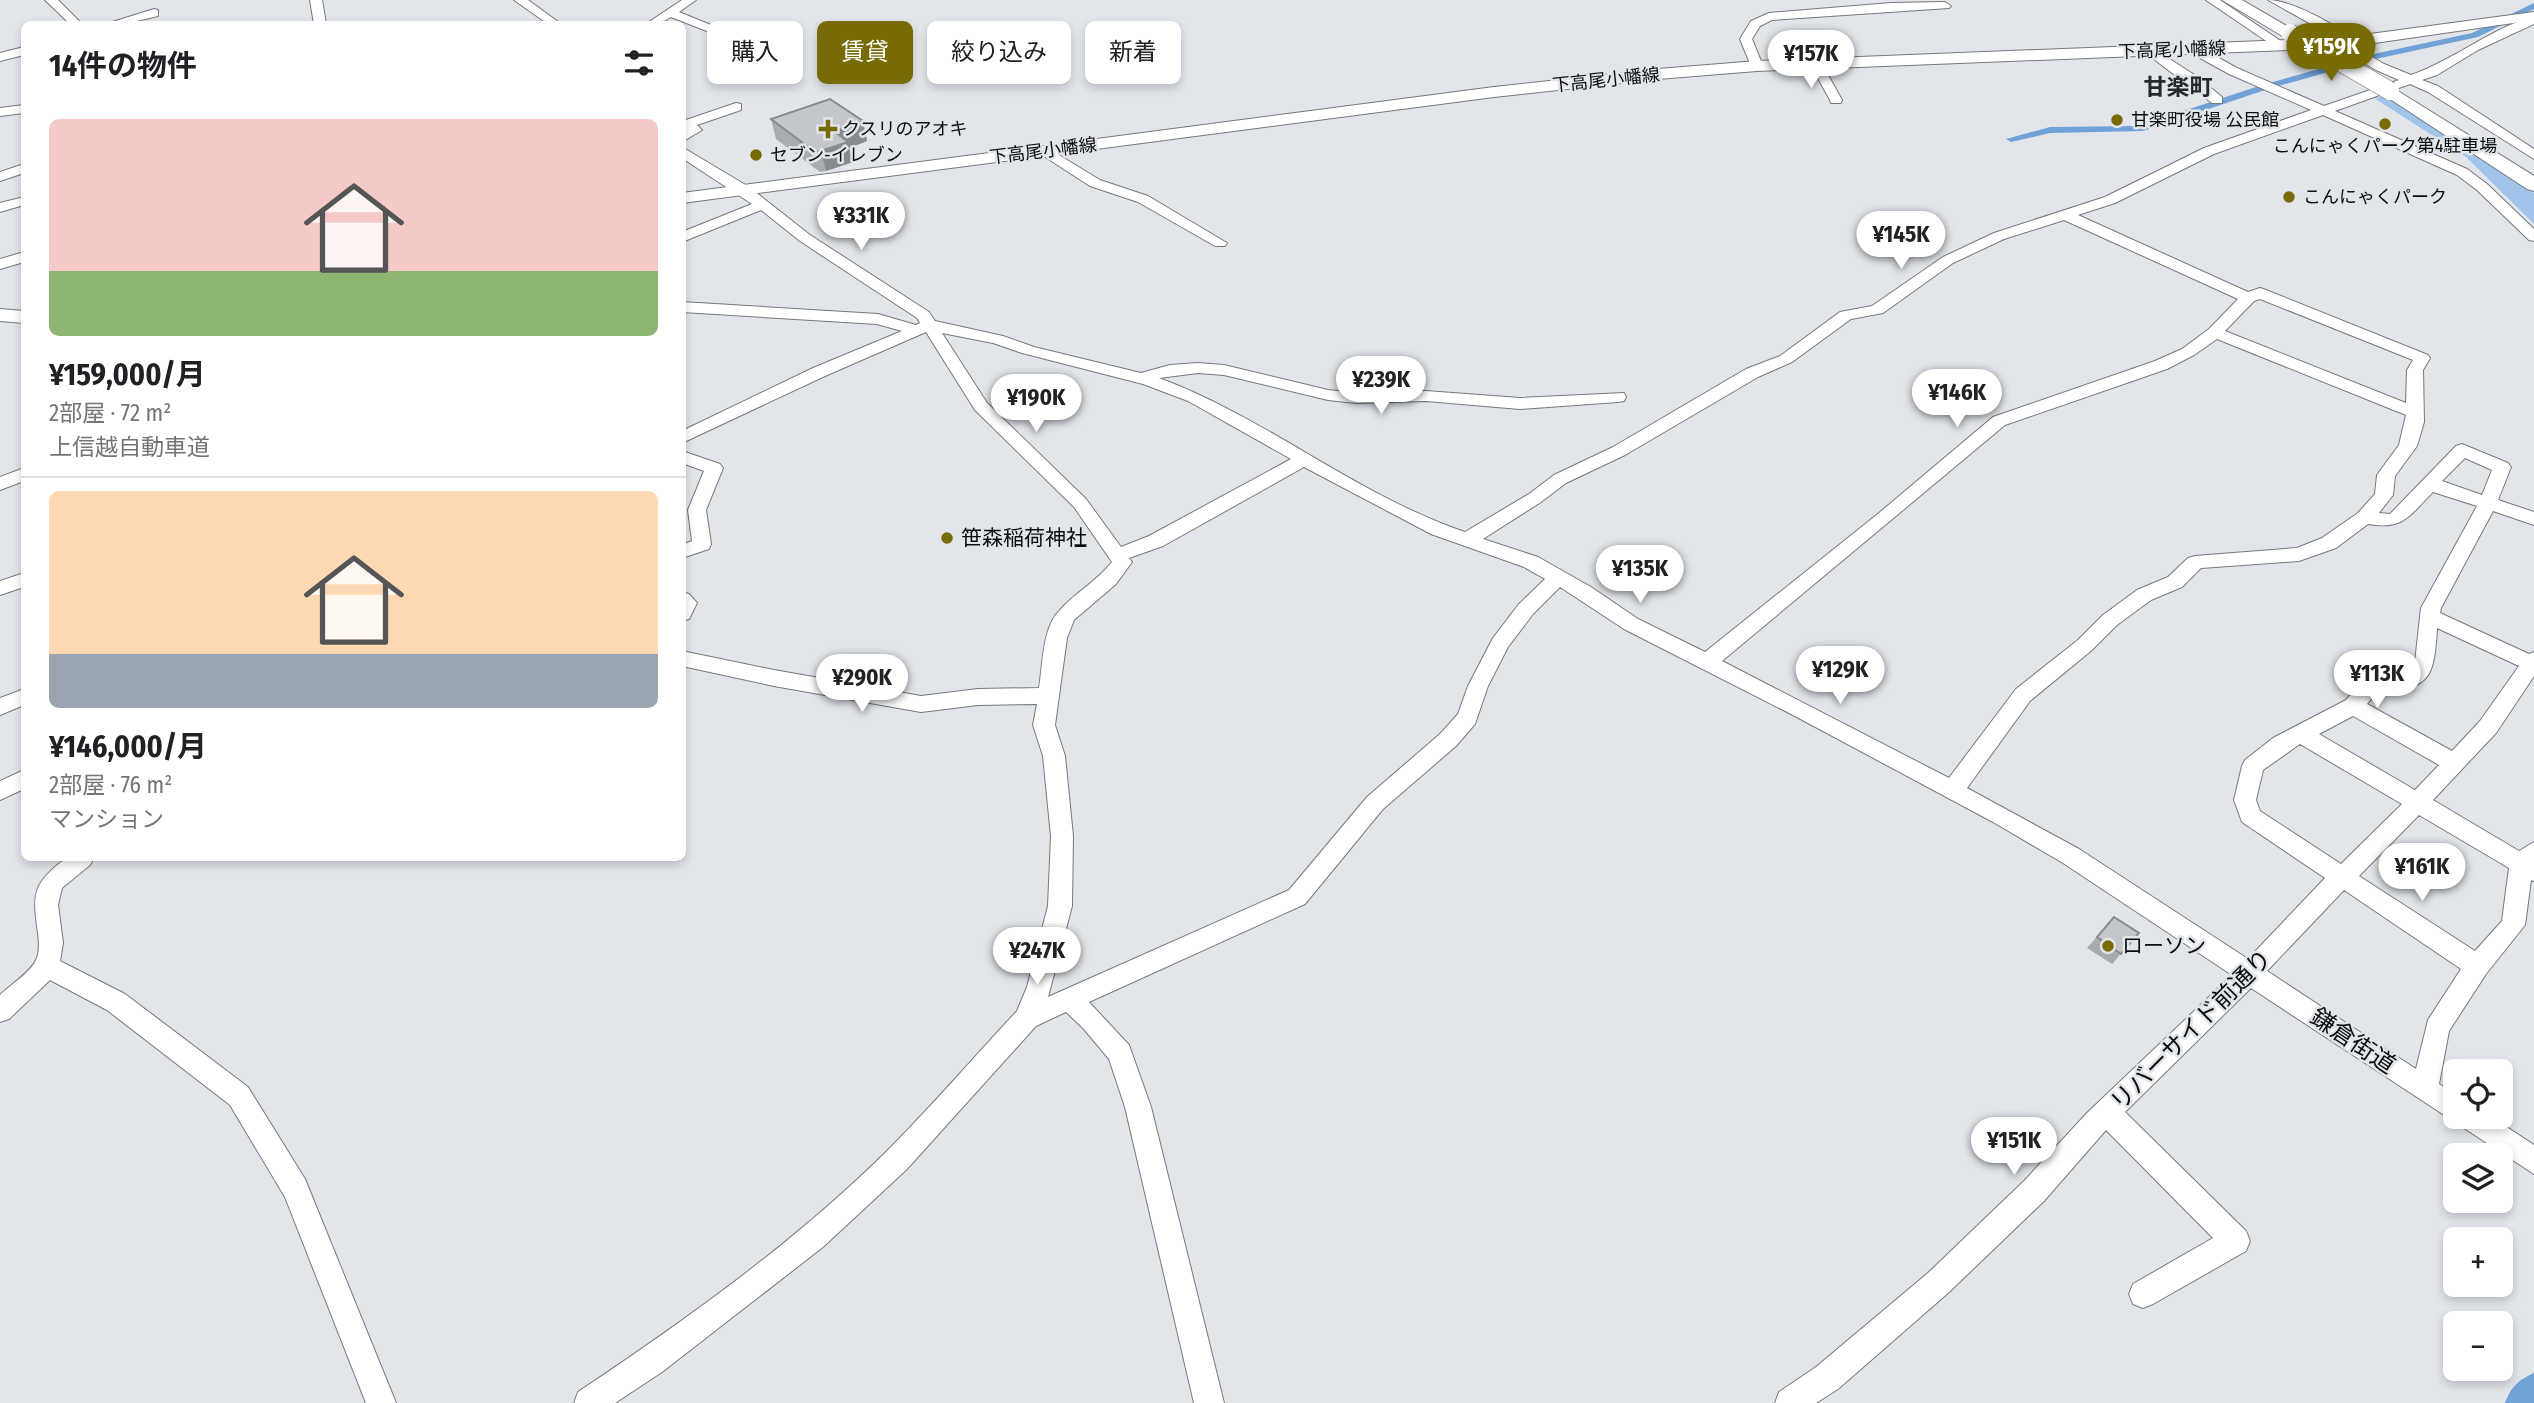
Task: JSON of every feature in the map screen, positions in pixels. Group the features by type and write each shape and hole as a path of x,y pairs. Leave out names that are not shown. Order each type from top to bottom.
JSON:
{"highway":[{"path":"2230,0 2293,39 2395,88 2534,174"},
{"path":"2245,0 2293,39"},
{"path":"2395,88 2534,186"}],"main road":[{"name":"下高尾小幡線","path":"686,197 1494,92 1757,66 2195,50 2293,39 2344,43 2534,18"},
{"path":"0,315 21,317"}],"street":[{"path":"51,0 73,21"},
{"path":"150,0 159,21"},
{"path":"316,0 320,21"},
{"path":"520,0 551,21"},
{"path":"658,21 690,0"},
{"path":"2212,0 2293,39"},
{"path":"2274,0 2340,35 2344,43 2395,88 2443,95 2534,155"},
{"path":"1757,66 1746,39 1755,24 1769,17 1891,7 1945,6"},
{"path":"123,21 154,13"},
{"path":"670,13 707,27"},
{"path":"1468,540 1560,479 1632,444 1716,397 1752,373 1786,359 1846,315 1877,310 1948,260 1999,236 2110,200 2209,152 2395,88 2433,72 2474,47 2534,18"},
{"path":"2195,50 2233,71 2462,172 2482,187 2534,237"},
{"path":"2151,51 2217,100"},
{"path":"0,57 21,52"},
{"path":"1816,64 1836,100"},
{"path":"686,136 695,130 688,124 736,107"},
{"path":"0,112 21,109"},
{"path":"1044,150 1095,183 1143,199 1220,243"},
{"path":"686,154 744,190 805,238 923,315 924,328 934,336 981,406 1080,503 1087,517 1122,562 1118,570 1065,616 1057,638 1045,725 1054,756 1062,836 1060,906 1039,987 1027,1018"},
{"path":"0,177 21,169"},
{"path":"0,208 21,202"},
{"path":"686,236 764,204"},
{"path":"2064,214 2248,298"},
{"path":"0,264 21,258"},
{"path":"1706,661 1886,517 1949,460 1999,421 2161,365 2188,352 2215,331 2248,298 2260,293 2422,358 2415,370 2415,422 2408,446 2386,475 2384,495 2365,517 2329,543 2300,554 2242,560 2210,559 2195,563 2175,582 2144,595 2110,620 2085,645 2023,695 1953,790"},
{"name":"鎌倉街道","path":"686,307 866,318 997,339 1028,350 1141,378 1194,397 1358,490 1438,530 1531,562 1631,624 1953,790 2071,856 2251,972 2443,1101"},
{"path":"686,436 819,372 924,328"},
{"path":"2215,331 2294,366 2414,412"},
{"path":"1141,378 1163,370 1195,366 1248,374 1329,395 1356,398 1414,396 1507,403 1618,397"},
{"path":"2365,517 2388,521 2396,519 2462,450 2502,467 2488,503 2429,616 2426,664 2412,680 2365,692 2353,706 2281,744 2253,766 2245,800 2250,816 2477,966"},
{"path":"686,458 714,468 697,510 702,544 686,550"},
{"path":"1119,555 1156,541 1229,503 1305,458"},
{"path":"0,484 21,475"},
{"path":"2427,485 2534,519"},
{"path":"589,1403 651,1361 813,1237 897,1160 1027,1018 1297,897 1375,803 1448,740 1467,718 1478,686 1500,643 1526,610 1559,577"},
{"path":"0,588 21,581"},
{"path":"2429,616 2533,663"},
{"path":"686,659 774,678 921,704 978,697 1048,696"},
{"name":"リバーサイド前通り","path":"1790,1403 1827,1378 1938,1283 2034,1191 2106,1112 2251,972 2455,763 2488,727 2533,663"},
{"path":"0,707 21,698"},
{"path":"2353,706 2455,763"},
{"path":"2301,734 2417,802 2530,862 2513,925 2477,966 2437,1028 2425,1089"},
{"path":"0,791 21,780"},
{"path":"0,1011 47,966 51,943 46,905 51,883 78,861"},
{"path":"47,966 116,1002 239,1096 295,1189 381,1403"},
{"path":"1067,998 1092,1020 1120,1053 1138,1107 1209,1403"},
{"path":"2106,1112 2236,1241 2143,1294"},
{"path":"2486,1129 2533,1160"}],"shaded area":[{"path":"2386,96 2534,193 2534,224 2466,157 2374,98"}],"building":[{"path":"830,99 863,121 834,131 848,142 815,152 771,119"},
{"path":"2114,917 2139,933 2121,954 2097,937"}],"waterway":[{"path":"2011,139 2050,130 2139,129 2265,87 2369,58 2475,35 2534,6"},
{"path":"2525,1403 2534,1393"}],"place":[{"name":"甘楽町役場 公民館","path":"2117,120"},
{"name":"こんにゃくパーク第4駐車場","path":"2385,124"},
{"name":"クスリのアオキ","path":"828,129"},
{"name":"セブン-イレブン","path":"756,155"},
{"name":"こんにゃくパーク","path":"2289,197"},
{"name":"笹森稲荷神社","path":"947,538"},
{"name":"ローソン","path":"2108,946"}],"district":[{"name":"甘楽町","path":"2178,87"}]}
